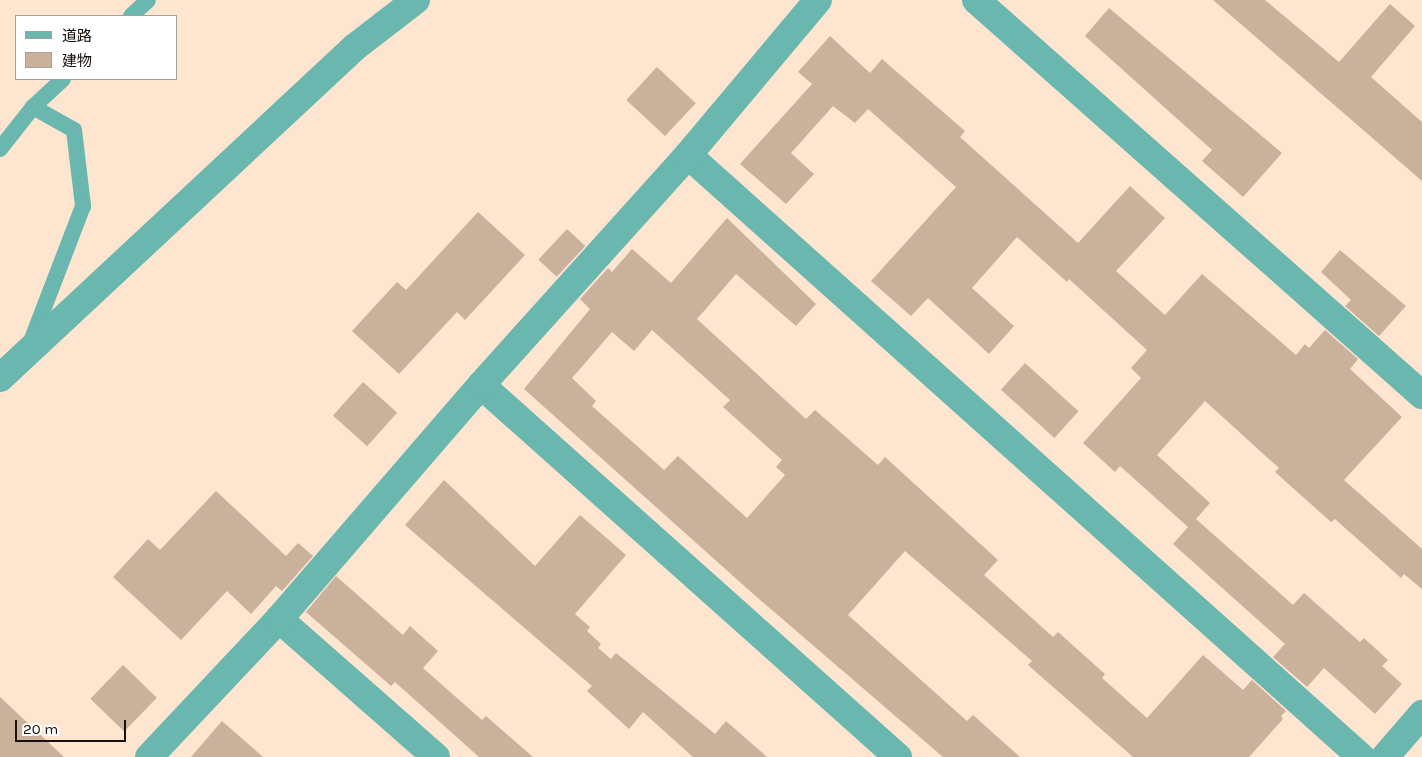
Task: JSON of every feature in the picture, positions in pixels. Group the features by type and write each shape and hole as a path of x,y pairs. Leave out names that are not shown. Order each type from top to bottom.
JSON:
{"street":[{"path":"0,378 355,47 416,0"},
{"path":"148,757 279,619 481,384 688,154 818,0"},
{"path":"976,0 1422,395"},
{"path":"688,154 1361,757"},
{"path":"481,384 898,757"},
{"path":"279,619 436,757"},
{"path":"1385,757 1422,714"}],"lane":[{"path":"132,15 148,0"},
{"path":"0,149 33,107 62,80"},
{"path":"26,354 83,206 74,130 33,107"}],"building":[{"path":"1213,0 1265,0 1339,62 1390,4 1415,26 1371,77 1422,122 1422,181"},
{"path":"1109,8 1282,153 1243,197 1202,161 1212,150 1085,36"},
{"path":"830,36 870,73 882,59 965,131 960,137 1078,243 1130,186 1165,218 1116,271 1165,315 1202,274 1296,355 1305,344 1309,348 1325,330 1358,359 1350,369 1402,417 1344,480 1422,549 1422,589 1404,574 1401,578 1335,519 1331,522 1275,472 1279,468 1205,401 1157,455 1210,503 1196,519 1293,605 1304,593 1360,642 1364,638 1388,660 1382,666 1402,684 1375,714 1324,668 1307,687 1273,657 1285,644 1173,544 1188,527 1120,466 1115,472 1083,443 1141,378 1131,368 1147,350 1069,279 1067,282 1017,237 972,288 1014,326 989,354 928,298 911,316 871,281 956,187 868,109 855,123 833,106 791,153 814,174 786,204 740,164 812,84 798,72"},
{"path":"657,67 696,103 665,136 626,100"},
{"path":"478,212 525,255 465,320 457,312 399,374 352,331 397,282 406,290"},
{"path":"727,218 816,304 796,326 736,274 697,319 806,419 815,410 878,465 885,457 998,560 984,575 1053,637 1058,632 1105,674 1102,678 1147,718 1203,655 1243,690 1252,680 1286,711 1281,716 1283,719 1249,757 1133,757 1028,665 1032,661 905,551 848,615 967,721 973,715 1020,757 943,757 751,592 524,389 590,309 580,299 608,268 612,272 632,249 671,283","holes":["652,330 730,400 723,407 782,460 776,467 785,475 747,518 678,456 664,470 592,406 596,401 572,378 612,332 634,351"]},
{"path":"567,229 585,246 557,277 538,260"},
{"path":"1340,250 1406,306 1379,336 1345,306 1351,300 1321,272"},
{"path":"1025,363 1079,411 1054,438 1001,390"},
{"path":"363,382 397,413 367,446 333,415"},
{"path":"444,480 535,566 580,515 626,555 575,614 590,627 587,631 601,644 598,648 611,659 616,653 715,734 726,721 767,757 693,757 643,712 629,729 587,691 592,686 405,525"},
{"path":"216,491 286,556 298,543 313,556 282,591 276,586 251,614 227,591 181,640 113,577 148,539 160,550"},
{"path":"336,576 403,635 410,626 438,651 423,668 482,720 486,716 533,757 479,757 395,682 391,686 306,612"},
{"path":"123,665 157,698 124,731 90,699"},
{"path":"0,697 64,757 0,757"},
{"path":"222,721 263,757 191,757"}]}
